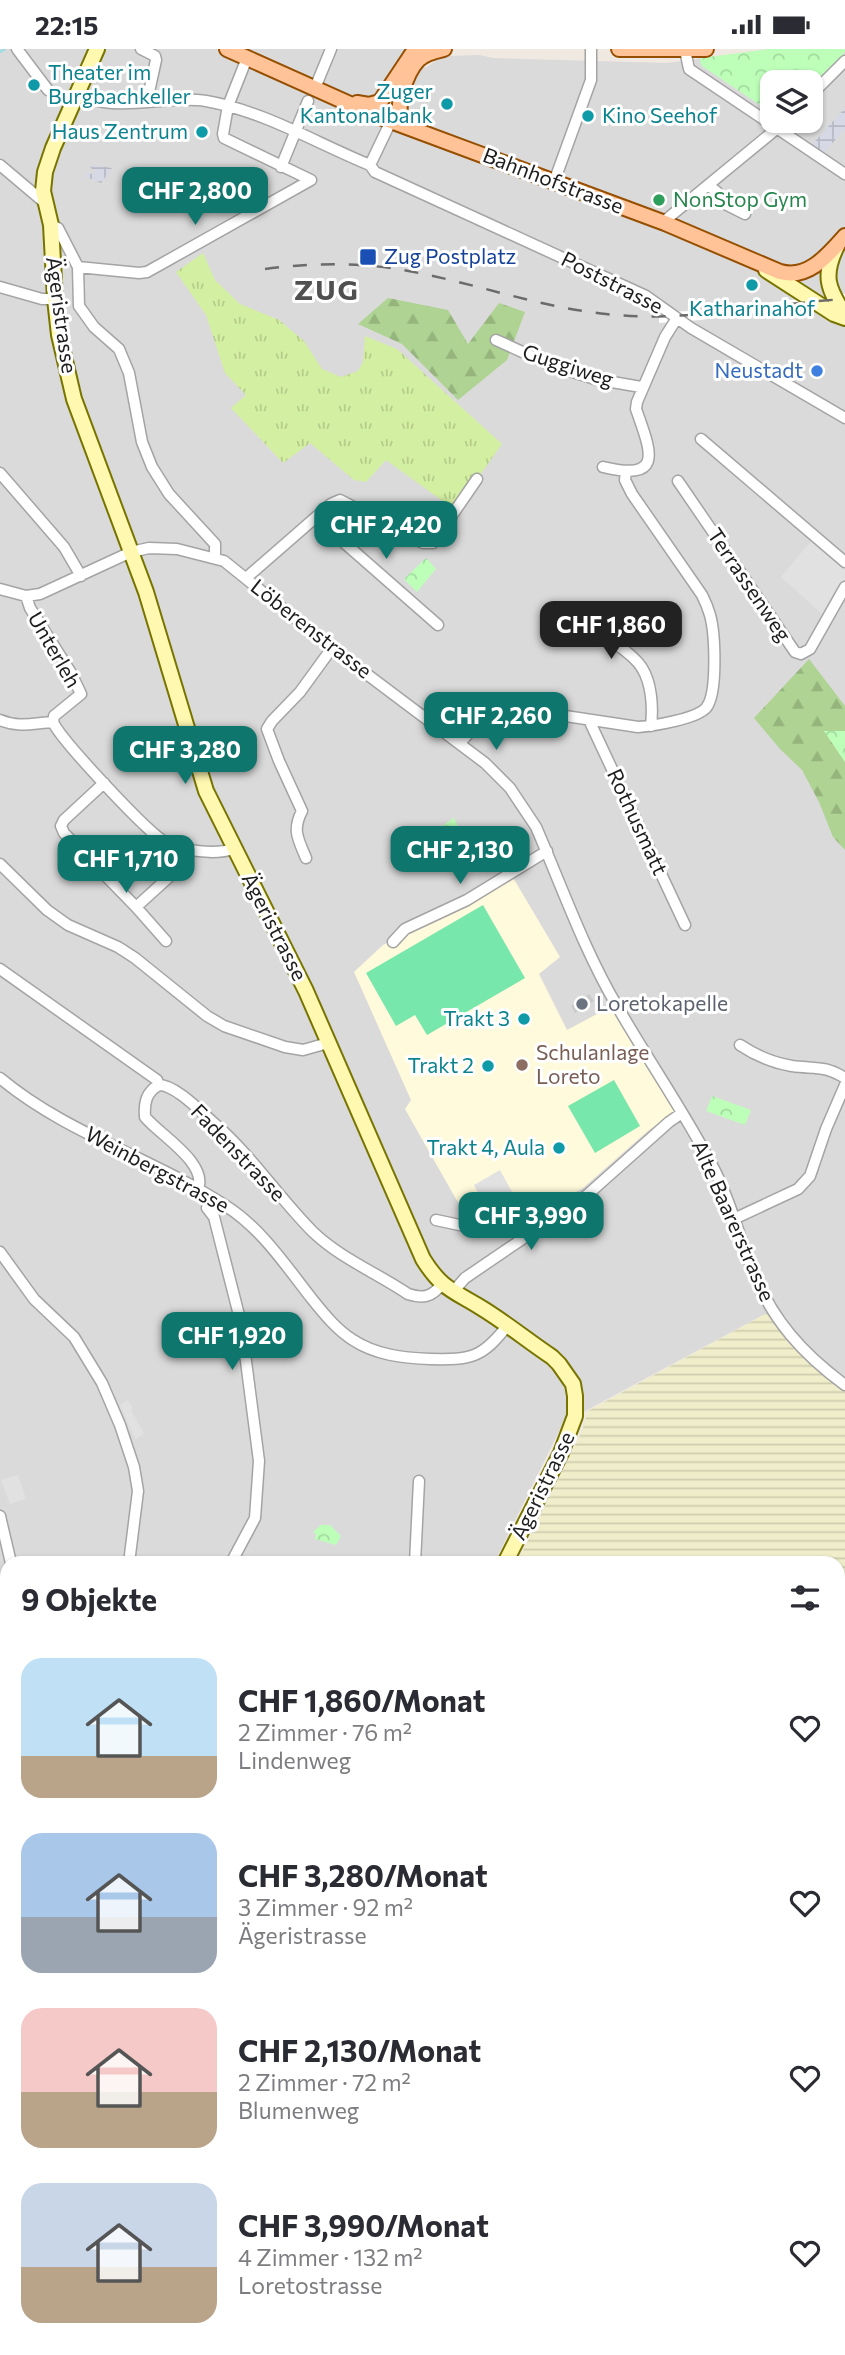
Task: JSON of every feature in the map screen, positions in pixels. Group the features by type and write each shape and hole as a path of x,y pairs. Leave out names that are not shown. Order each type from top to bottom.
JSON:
{"main road":[{"name":"Bahnhofstrasse","path":"227,49 311,95 342,100 709,240 762,266 786,274 803,273 842,239"},
{"path":"396,122 419,58 431,51 444,49"},
{"path":"619,49 706,49"},
{"name":"Ägeristrasse","path":"97,51 53,148 45,172 45,203 51,225 55,299 61,345 74,399 146,592 197,768 215,811 283,943 423,1259 434,1277 447,1288 481,1307 559,1364 573,1384 576,1405 571,1431 508,1556"},
{"path":"342,100 369,104 380,101 413,51"},
{"path":"842,239 832,256 828,285 845,317"},
{"path":"762,266 834,314 845,317"}],"street":[{"name":"Poststrasse","path":"17,49 48,90 76,99 104,102 204,101 228,106 295,130 370,165 375,172 643,294 677,318 845,418"},
{"path":"141,49 155,56 156,60 147,101"},
{"path":"281,167 331,49"},
{"path":"554,182 591,80 591,49"},
{"path":"685,50 689,69 760,117"},
{"path":"78,267 147,272 311,180 224,138 228,106 247,58"},
{"path":"823,83 845,61"},
{"path":"370,165 396,122"},
{"path":"665,223 773,133"},
{"path":"784,133 845,174"},
{"path":"0,165 45,203"},
{"path":"708,185 726,204 746,214"},
{"name":"Löberenstrasse","path":"51,225 58,228 78,267 79,306 94,327 119,349 129,373 142,442 152,467 169,494 215,544 215,557"},
{"path":"0,287 42,299 55,299"},
{"name":"Guggiweg","path":"626,472 643,467 650,454 636,409 641,387 677,318"},
{"name":"Guggiweg","path":"496,340 551,365 584,376 641,387"},
{"path":"701,439 845,562"},
{"path":"460,743 485,715 500,706 589,720 651,726 702,711 708,705 714,667 710,613 702,595 632,494 625,480 626,472 603,467"},
{"path":"0,473 64,547 81,576"},
{"path":"246,578 331,504 340,500 423,543 433,543 477,479"},
{"name":"Terrassenweg","path":"678,481 795,652 802,654 810,649 845,587"},
{"path":"316,518 438,625"},
{"name":"Löberenstrasse","path":"131,552 149,548 177,549 224,561 332,648 498,774 527,810 597,970 682,1114"},
{"path":"0,589 26,596 53,590 131,552"},
{"name":"Unterleh","path":"0,720 11,725 26,726 53,722 54,716 81,694 71,673 30,608 26,596"},
{"path":"558,609 631,655 642,669 653,709 651,726"},
{"path":"306,858 297,836 296,822 302,811 267,729 300,692 332,648"},
{"name":"Rothusmatt","path":"589,720 685,925"},
{"path":"53,722 104,783 154,834 166,842 187,848 224,852 234,849"},
{"path":"104,783 64,820 61,826 64,833 166,941"},
{"path":"136,907 180,867 187,848"},
{"path":"393,942 405,929 467,900 547,851"},
{"path":"0,864 47,910 68,925 135,958 207,1016 224,1026 294,1049 303,1050 328,1043"},
{"name":"Fadenstrasse","path":"0,969 157,1080 159,1085 170,1088 223,1131 315,1234 343,1255 417,1297 426,1297 447,1288"},
{"path":"740,1045 750,1052 780,1063 831,1069 845,1078"},
{"name":"Weinbergstrasse","path":"0,1078 50,1114 211,1196 249,1223 322,1311 350,1339 388,1355 410,1358 469,1357 480,1354 491,1346 507,1326"},
{"path":"159,1085 153,1088 147,1097 145,1117 191,1160 199,1171 201,1181 198,1189"},
{"path":"736,1218 798,1189 810,1176 845,1085"},
{"path":"447,1288 577,1204 669,1122 682,1114"},
{"name":"Alte Baarerstrasse","path":"682,1114 715,1173 736,1218 753,1272 785,1330 807,1355 845,1385"},
{"path":"211,1196 207,1208 214,1217 241,1323 259,1461 256,1518 235,1556"},
{"path":"436,1220 496,1231 521,1229 547,1222"},
{"path":"0,1252 34,1299 74,1336 102,1383 120,1425 134,1467 138,1491 130,1556"},
{"path":"415,1556 419,1481"},
{"path":"0,1516 9,1556"}],"shaded area":[{"path":"0,49 411,49 426,68 439,58 447,56 667,63 769,49 845,49 845,1380 798,1335 778,1307 563,1423 497,1556 0,1556"},
{"path":"845,108 845,129 821,156 808,149"},
{"path":"93,165 112,168 101,183 84,176 95,172 96,170 90,168"},
{"path":"811,541 845,568 845,580 823,615 781,577"},
{"name":"Schulanlage Loreto","path":"512,876 560,957 539,974 567,1030 614,1005 676,1112 649,1130 583,1188 533,1217 489,1225 469,1222 405,1109 411,1100 354,972 383,945 484,894"},
{"name":"Loretokapelle","path":"589,994 594,1001 575,1013 571,1006"},
{"path":"500,1170 522,1210 497,1231 474,1185"},
{"path":"769,1312 785,1339 804,1358 845,1390 845,1556 520,1556 582,1431 588,1411"},
{"path":"127,1400 144,1434 135,1439 120,1405"},
{"path":"18,1475 26,1499 10,1504 1,1480"}],"green space":[{"path":"769,49 845,49 823,76 823,70 760,70 760,105 702,66 701,58"},
{"path":"203,253 215,280 240,304 279,320 304,341 322,369 341,377 358,371 363,362 365,336 397,349 502,444 455,510 386,460 366,482 354,480 310,443 283,463 231,408 246,395 225,373 206,315 176,272"},
{"path":"388,298 448,310 468,344 499,303 525,312 507,360 458,400 402,344 358,324"},
{"path":"426,558 436,569 417,592 404,579"},
{"path":"809,659 845,706 845,731 825,732 845,762 845,850 833,837 802,770 754,718"},
{"path":"824,731 845,731 845,762"},
{"path":"454,818 475,859 454,875 429,839 430,834"},
{"path":"483,905 525,978 427,1035 415,1015 396,1026 366,973"},
{"path":"614,1080 640,1126 595,1153 568,1106"},
{"path":"712,1096 751,1110 745,1125 706,1111"},
{"path":"321,1525 330,1525 341,1536 336,1545 315,1539 316,1534 313,1532"}],"pier":[{"path":"845,294 845,302 659,323 659,312 692,311"}],"waterway":[{"path":"0,52 5,49"}],"railway":[{"path":"265,269 334,264 386,267 580,311 636,316 696,315 845,299"}],"place":[{"name":"Theater im Burgbachkeller","path":"34,85"},
{"name":"Zuger Kantonalbank","path":"447,104"},
{"name":"Kino Seehof","path":"588,116"},
{"name":"Haus Zentrum","path":"202,132"},
{"name":"NonStop Gym","path":"659,200"},
{"name":"Zug Postplatz","path":"368,257"},
{"name":"Katharinahof","path":"752,285"},
{"name":"Neustadt","path":"817,371"},
{"name":"Loretokapelle","path":"582,1004"},
{"name":"Trakt 3","path":"524,1019"},
{"name":"Schulanlage Loreto","path":"522,1065"},
{"name":"Trakt 2","path":"488,1066"},
{"name":"Trakt 4, Aula","path":"559,1148"}],"district":[{"name":"ZUG","path":"327,290"}]}
